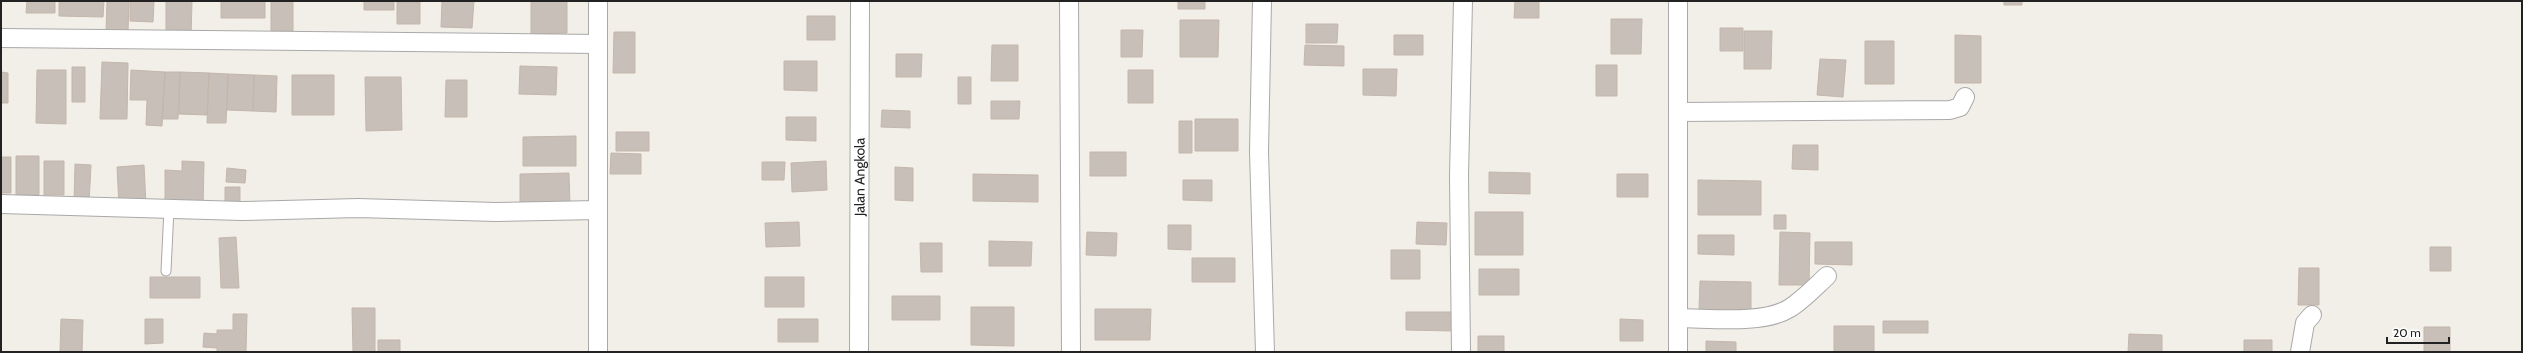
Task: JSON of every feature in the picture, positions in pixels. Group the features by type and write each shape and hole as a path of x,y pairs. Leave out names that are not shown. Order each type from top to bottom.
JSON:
{"street":[{"path":"598,1 598,352"},
{"name":"Jalan Angkola","path":"859,352 860,1"},
{"path":"1069,1 1071,352"},
{"path":"1262,1 1259,152 1265,352"},
{"path":"1461,352 1459,176 1463,1"},
{"path":"1678,1 1678,352"},
{"path":"1,38 598,44"},
{"path":"1678,112 1950,110 1960,107 1964,97"},
{"path":"1,204 242,211 358,208 496,212 598,210"},
{"path":"1678,318 1744,318 1778,313 1790,308 1827,276"},
{"path":"2300,352 2305,323 2312,315"}],"lane":[{"path":"166,271 169,209"}],"building":[{"path":"27,1 55,1 55,13 26,13"},
{"path":"59,1 104,1 103,17 59,16"},
{"path":"107,1 129,1 128,32 106,32"},
{"path":"130,1 154,1 153,22 130,21"},
{"path":"166,1 192,1 191,37 166,36"},
{"path":"221,1 265,1 265,18 221,18"},
{"path":"271,1 293,1 293,31 271,31"},
{"path":"364,1 394,1 394,10 364,10"},
{"path":"442,1 474,1 472,28 441,27"},
{"path":"531,1 567,1 567,33 531,34"},
{"path":"1178,1 1205,1 1205,9 1178,9"},
{"path":"1515,1 1539,1 1539,18 1514,18"},
{"path":"2004,1 2022,1 2022,5 2004,5"},
{"path":"397,2 420,2 420,24 397,24"},
{"path":"807,16 835,16 835,40 807,40"},
{"path":"1611,19 1642,19 1641,54 1611,54"},
{"path":"1180,20 1219,20 1218,57 1180,57"},
{"path":"1306,24 1338,24 1337,43 1306,43"},
{"path":"1720,28 1743,28 1743,51 1720,51"},
{"path":"1121,30 1143,30 1142,57 1121,57"},
{"path":"1744,31 1772,31 1771,69 1744,69"},
{"path":"614,32 635,32 635,73 613,73"},
{"path":"1394,35 1423,35 1423,55 1394,55"},
{"path":"1955,35 1981,36 1981,83 1955,83"},
{"path":"1865,41 1894,41 1894,84 1865,84"},
{"path":"992,45 1018,45 1018,81 991,81"},
{"path":"1305,45 1344,46 1344,66 1304,65"},
{"path":"896,54 922,54 921,77 896,77"},
{"path":"1820,59 1846,60 1843,97 1817,95"},
{"path":"784,61 817,61 817,91 784,90"},
{"path":"102,62 128,63 127,119 100,119"},
{"path":"1596,65 1617,65 1617,96 1596,96"},
{"path":"520,66 557,67 556,95 519,94"},
{"path":"72,67 85,67 85,102 72,102"},
{"path":"1363,69 1397,69 1396,96 1363,95"},
{"path":"37,70 66,70 66,124 36,123"},
{"path":"131,70 165,72 162,126 146,125 147,100 130,100"},
{"path":"1128,70 1153,70 1153,103 1128,103"},
{"path":"1,72 8,73 8,103 1,103"},
{"path":"165,72 180,72 178,119 162,119"},
{"path":"180,72 209,73 207,115 179,114"},
{"path":"209,73 228,74 226,123 207,123"},
{"path":"228,74 254,75 253,111 227,110"},
{"path":"254,75 277,76 276,112 253,111"},
{"path":"292,75 334,75 334,115 292,115"},
{"path":"365,77 401,77 402,130 366,131"},
{"path":"958,77 971,77 971,104 958,104"},
{"path":"446,80 467,80 467,117 445,117"},
{"path":"991,101 1020,101 1019,119 991,119"},
{"path":"882,110 910,111 910,128 881,127"},
{"path":"786,117 816,117 816,141 786,140"},
{"path":"1195,119 1238,119 1238,151 1195,151"},
{"path":"1179,121 1192,121 1192,153 1179,153"},
{"path":"616,132 649,132 649,151 616,151"},
{"path":"576,136 576,166 523,166 523,137"},
{"path":"1793,145 1818,145 1818,170 1792,169"},
{"path":"1090,152 1126,152 1126,176 1090,176"},
{"path":"611,153 641,154 641,174 610,174"},
{"path":"16,156 39,156 39,195 16,195"},
{"path":"1,157 11,157 11,193 1,193"},
{"path":"44,161 64,161 64,195 44,195"},
{"path":"182,161 204,162 203,209 165,206 165,170 182,171"},
{"path":"826,161 827,190 792,192 791,163"},
{"path":"762,162 785,162 784,180 762,180"},
{"path":"75,164 91,165 89,204 74,203"},
{"path":"144,165 146,205 119,206 117,167"},
{"path":"895,167 913,168 913,201 895,200"},
{"path":"227,168 246,170 245,183 226,182"},
{"path":"1489,172 1530,173 1530,194 1489,193"},
{"path":"569,173 570,206 520,207 520,174"},
{"path":"973,174 1038,175 1038,202 973,201"},
{"path":"1617,174 1648,174 1648,197 1617,197"},
{"path":"1183,180 1212,180 1212,201 1183,200"},
{"path":"1698,180 1761,181 1761,215 1698,215"},
{"path":"225,187 240,187 240,209 225,209"},
{"path":"1475,212 1523,212 1523,255 1475,255"},
{"path":"1774,215 1786,215 1786,229 1774,229"},
{"path":"799,222 800,246 766,247 765,223"},
{"path":"1417,222 1447,223 1446,245 1416,244"},
{"path":"1168,225 1191,225 1191,250 1168,249"},
{"path":"1087,232 1117,233 1116,256 1086,255"},
{"path":"1780,232 1810,233 1809,285 1779,285"},
{"path":"1698,235 1734,235 1734,255 1698,254"},
{"path":"236,237 239,288 221,288 219,238"},
{"path":"989,241 1032,242 1031,266 989,266"},
{"path":"1815,242 1852,242 1852,265 1815,264"},
{"path":"920,243 942,243 942,272 921,272"},
{"path":"2430,247 2451,247 2451,271 2430,271"},
{"path":"1391,250 1420,250 1420,279 1391,279"},
{"path":"1192,258 1235,258 1235,282 1192,282"},
{"path":"2299,268 2319,268 2319,305 2298,305"},
{"path":"1479,269 1519,269 1519,295 1479,295"},
{"path":"150,277 200,277 200,298 150,298"},
{"path":"765,277 804,277 804,307 765,307"},
{"path":"1700,281 1751,282 1751,310 1699,310"},
{"path":"892,296 940,296 940,320 892,320"},
{"path":"971,307 1014,307 1014,346 971,345"},
{"path":"352,308 375,308 375,352 353,352"},
{"path":"1095,309 1151,309 1150,340 1095,340"},
{"path":"1406,312 1454,312 1454,331 1406,330"},
{"path":"233,314 247,314 246,352 217,352 217,348 203,347 204,333 217,334 217,330 233,330"},
{"path":"61,319 83,320 82,352 60,352"},
{"path":"145,319 163,319 163,343 145,344"},
{"path":"778,319 818,319 818,342 778,342"},
{"path":"1620,319 1643,320 1643,341 1620,341"},
{"path":"1883,321 1928,321 1928,333 1883,333"},
{"path":"1834,326 1874,326 1874,352 1834,352"},
{"path":"2424,327 2450,327 2450,352 2424,352"},
{"path":"2129,334 2162,335 2162,352 2128,352"},
{"path":"1478,336 1504,336 1504,352 1478,352"},
{"path":"378,340 400,340 400,352 378,352"},
{"path":"2244,340 2272,340 2272,352 2244,352"},
{"path":"1706,341 1736,342 1736,352 1706,352"}]}
